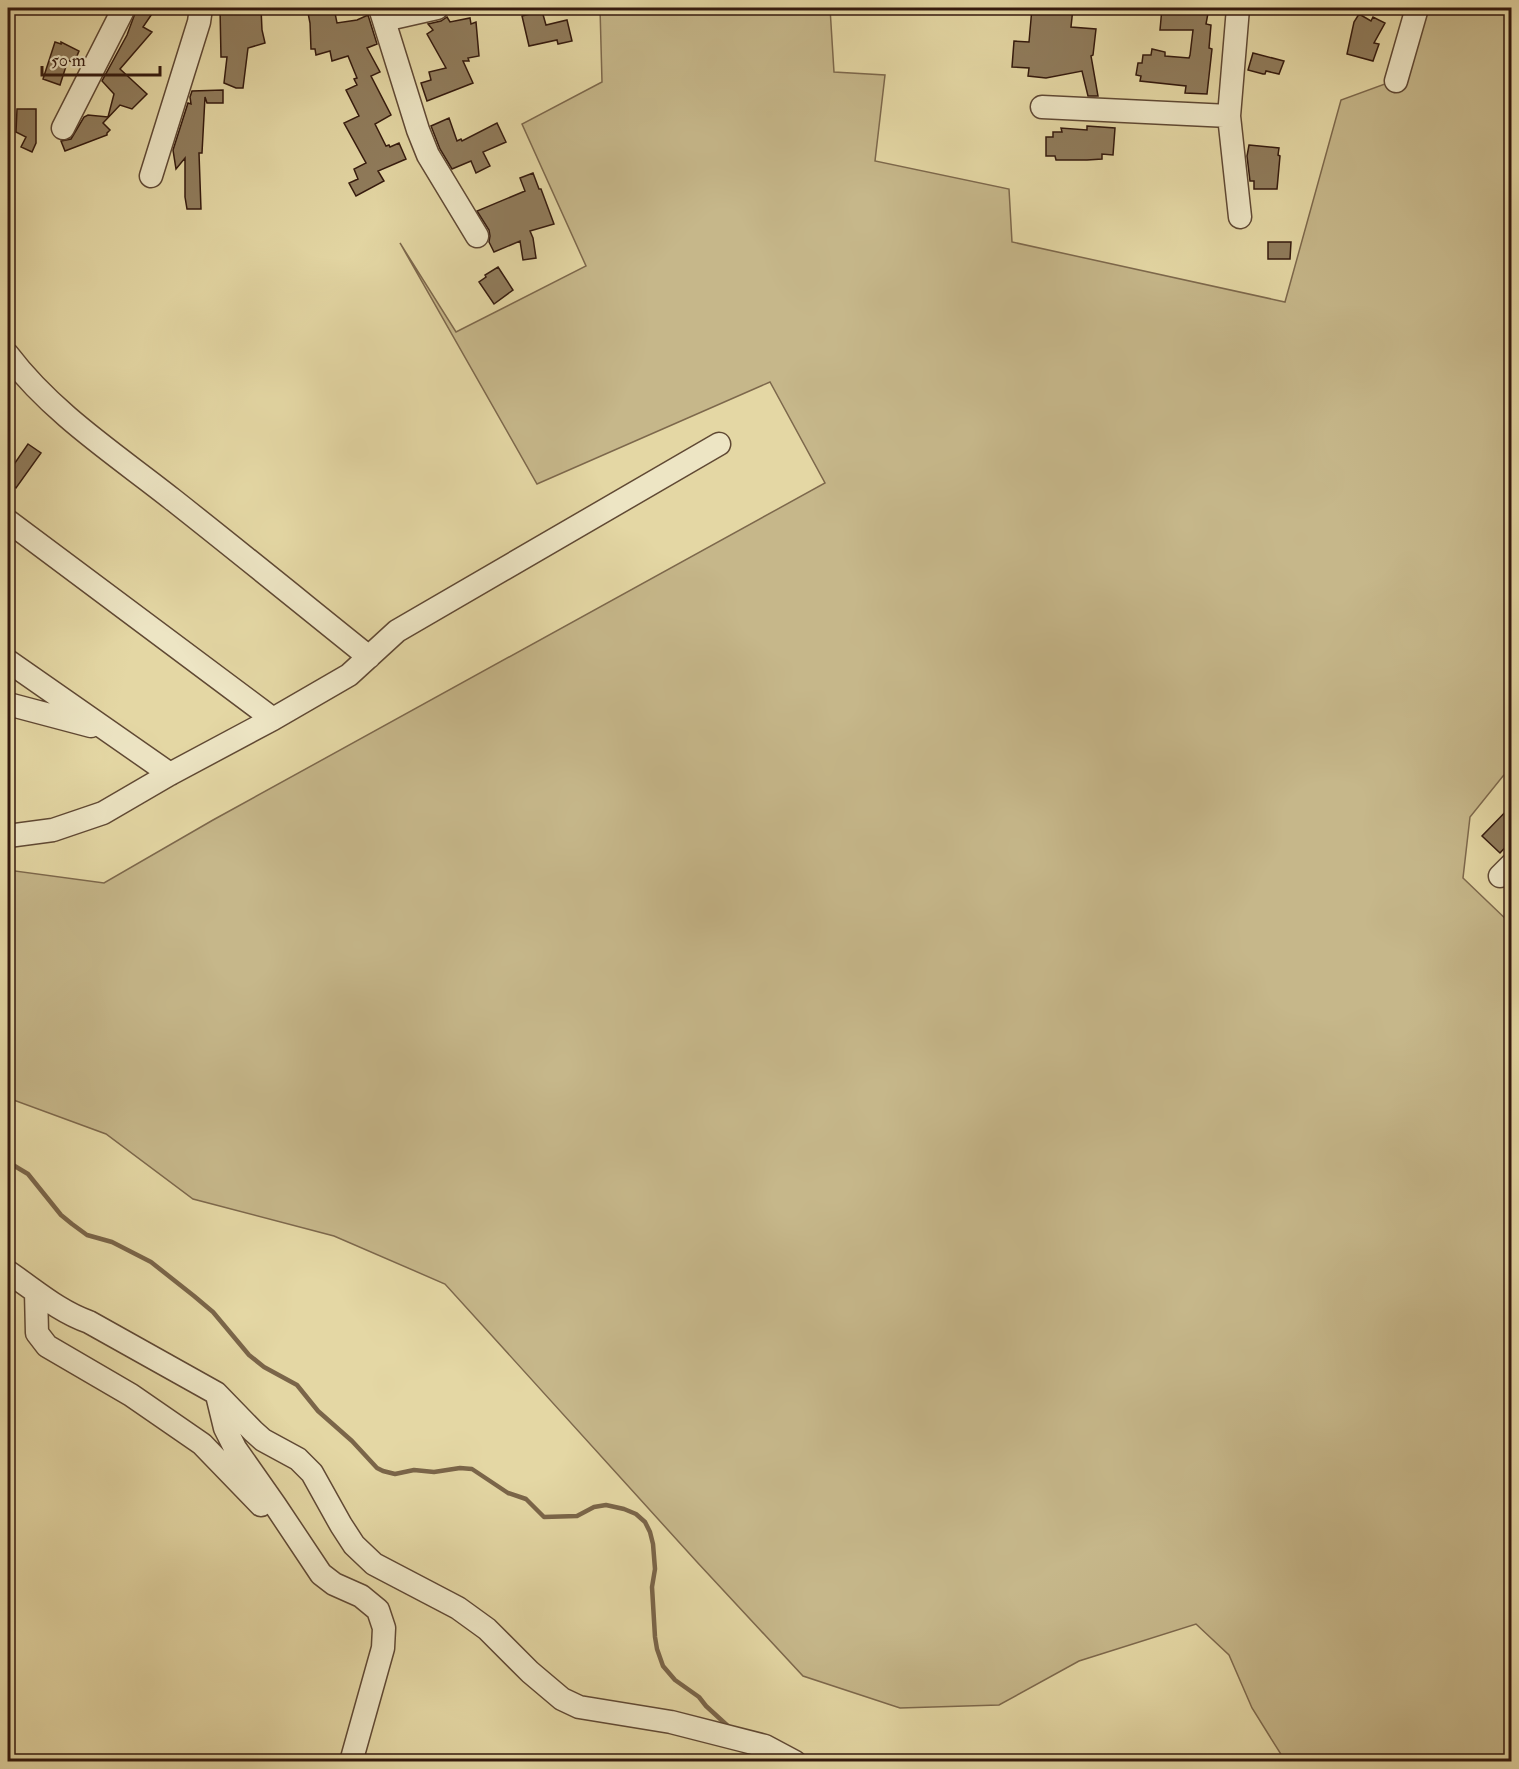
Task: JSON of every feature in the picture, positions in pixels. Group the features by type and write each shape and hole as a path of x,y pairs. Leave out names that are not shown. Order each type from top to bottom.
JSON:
{"street":[{"path":"63,128 124,8"},
{"path":"151,176 199,22 201,8"},
{"path":"438,8 382,14 428,155 477,236"},
{"path":"1238,8 1229,116 1240,217"},
{"path":"1396,81 1417,8"},
{"path":"1042,107 1229,116"},
{"path":"8,355 47,400 87,434 369,657"},
{"path":"8,836 54,830 104,813 349,675 397,631 719,444"},
{"path":"8,521 273,719"},
{"path":"8,661 170,774"},
{"path":"8,704 110,731"},
{"path":"8,1272 71,1316 89,1322 216,1393 263,1440 298,1459 312,1473 340,1525 354,1545 374,1564 458,1608 488,1629 545,1686 562,1699 579,1707 671,1722 765,1746 795,1761"},
{"path":"36,1292 37,1333 47,1346 130,1395 202,1444 299,1543"},
{"path":"216,1393 225,1428 235,1448 321,1574 334,1584 361,1596 378,1610 384,1628 383,1648 351,1761"},
{"path":"361,1596 407,1581"}],"shaded area":[{"path":"600,8 830,8 834,72 885,75 875,161 1009,189 1012,242 1285,302 1341,100 1396,80 1417,8 1511,8 1511,769 1470,817 1463,878 1511,924 1511,1761 1294,1761 1282,1756 1252,1708 1229,1655 1196,1624 1079,1661 999,1705 900,1708 803,1676 445,1284 334,1236 193,1199 106,1134 8,1098 8,870 104,883 213,820 825,483 770,382 537,484 400,243 456,332 586,266 522,124 602,82"}],"building":[{"path":"137,8 156,8 143,27 152,32 120,69 147,94 132,109 120,105 103,123 110,130 107,135 65,151 61,141 71,139 84,117 88,115 108,117 114,94 102,81 127,35"},
{"path":"220,8 261,8 265,43 248,48 243,88 224,83 227,57 221,57"},
{"path":"307,8 334,8 337,23 357,20 368,15 377,44 367,48 380,72 371,76 391,115 375,124 386,146 390,147 399,143 406,159 378,171 384,181 356,196 349,183 358,179 354,169 366,163 344,123 359,116 346,90 357,85 354,79 357,78 348,56 332,61 330,51 316,55 315,49 311,49"},
{"path":"1032,8 1073,8 1071,27 1096,29 1091,56 1098,96 1088,96 1082,71 1046,78 1028,76 1029,68 1012,67 1014,41 1029,42"},
{"path":"1162,8 1209,8 1206,24 1211,25 1209,48 1212,49 1207,94 1185,93 1186,86 1140,81 1141,76 1136,75 1138,63 1142,63 1143,55 1151,55 1152,49 1165,52 1165,56 1189,58 1193,30 1160,30"},
{"path":"542,11 546,25 567,20 572,41 558,44 557,40 529,46 522,16"},
{"path":"1359,14 1371,21 1373,17 1385,23 1374,43 1379,44 1373,61 1347,54 1354,22"},
{"path":"447,17 450,22 470,18 471,24 476,22 479,56 463,61 473,83 427,101 421,83 431,80 429,72 446,68 427,34 433,30 428,24"},
{"path":"55,42 61,44 61,42 79,51 74,63 68,60 60,85 43,79"},
{"path":"1253,53 1284,61 1279,74 1266,71 1263,74 1248,70"},
{"path":"223,90 223,103 207,103 205,97 202,153 199,153 201,209 187,209 185,158 176,169 173,150 188,103 191,104 192,91"},
{"path":"17,109 36,109 36,143 32,152 21,147 26,137 16,132"},
{"path":"449,118 457,141 461,139 462,141 497,123 506,142 483,152 490,166 476,173 471,161 452,169 440,149 431,126"},
{"path":"1087,126 1115,128 1113,155 1102,154 1102,159 1087,160 1056,160 1055,156 1046,156 1046,137 1053,137 1053,132 1062,132 1061,128 1087,130"},
{"path":"1249,145 1279,148 1277,189 1254,189 1254,181 1250,181 1247,156"},
{"path":"533,173 554,224 530,231 536,258 523,260 520,241 494,252 489,242 489,230 477,211 525,191 520,178"},
{"path":"1268,242 1291,242 1290,259 1268,259"},
{"path":"498,267 513,290 494,304 479,282"},
{"path":"28,444 41,453 16,488 8,481 8,473"},
{"path":"1512,805 1512,840 1500,853 1482,836"}],"waterway":[{"path":"8,1162 28,1174 61,1215 87,1235 112,1242 151,1262 194,1296 213,1312 249,1355 264,1367 297,1385 318,1411 352,1441 377,1468 395,1474 414,1470 434,1472 460,1468 472,1469 508,1493 526,1499 544,1517 577,1516 594,1507 606,1505 636,1514 645,1522 653,1544 655,1569 652,1587 655,1637 663,1666 675,1680 699,1697 729,1727"},
{"path":"757,1753 767,1762"}]}
